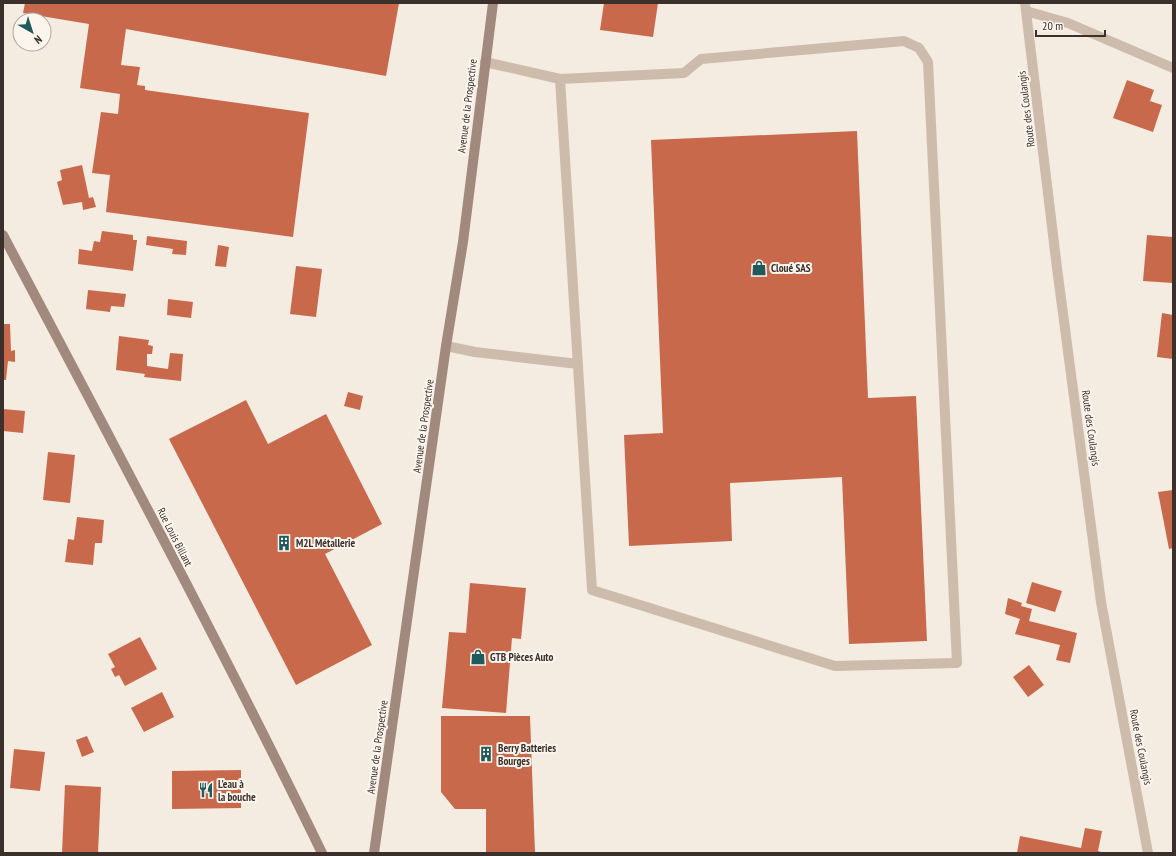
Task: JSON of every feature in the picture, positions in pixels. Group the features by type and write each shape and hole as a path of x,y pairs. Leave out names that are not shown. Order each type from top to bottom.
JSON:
{"main road":[{"name":"Avenue de la Prospective","path":"374,853 446,346 463,242 493,3"},
{"name":"Rue Louis Billant","path":"3,235 172,557 291,788 322,853"}],"street":[{"path":"1026,7 1068,23 1173,68"},
{"name":"Route des Coulangis","path":"1026,7 1056,260 1101,602 1148,853"},
{"path":"485,62 560,79 684,73 701,59 904,41 919,48 928,62 957,663 834,666 592,590 560,79"},
{"path":"446,346 475,352 578,364"}],"building":[{"path":"25,3 399,3 386,76 126,29 121,65 140,67 137,85 145,86 145,90 309,113 293,237 106,212 110,175 92,173 101,112 118,114 120,94 80,88 89,24 52,18 52,12 23,12"},
{"path":"604,3 658,3 653,37 600,30"},
{"path":"1127,80 1154,90 1150,101 1162,105 1153,132 1113,118"},
{"name":"Cloué SAS","path":"857,131 868,398 916,396 927,641 849,644 842,477 730,483 732,541 629,546 624,435 663,433 651,140"},
{"path":"82,165 89,198 93,197 96,207 83,210 82,202 63,205 57,182 62,180 60,170"},
{"path":"102,231 133,235 133,240 137,240 133,271 78,264 79,249 92,251 94,241 100,242"},
{"path":"1147,235 1173,237 1173,283 1143,281"},
{"path":"147,236 187,241 186,255 172,254 173,249 146,245"},
{"path":"218,245 229,247 226,267 215,266"},
{"path":"296,266 322,269 316,317 290,314"},
{"path":"88,290 126,294 124,307 111,306 110,312 86,309"},
{"path":"168,299 193,302 191,318 167,315"},
{"path":"1162,313 1173,315 1173,359 1157,357"},
{"path":"3,324 10,324 11,351 15,350 15,362 8,361 6,380 3,380"},
{"path":"119,336 149,340 148,345 153,346 152,354 147,354 147,366 168,369 170,353 183,354 181,381 144,377 145,374 116,370"},
{"path":"348,392 363,396 360,410 344,406"},
{"name":"M2L Métallerie","path":"246,400 268,444 326,414 382,524 325,554 372,645 296,685 169,439"},
{"path":"3,409 25,411 23,433 3,431"},
{"path":"48,452 75,455 70,503 43,500"},
{"path":"1173,490 1173,548 1169,549 1158,492"},
{"path":"77,517 104,520 102,543 95,543 93,565 65,562 68,539 74,540"},
{"path":"1032,582 1062,591 1055,612 1026,603"},
{"name":"GTB Pièces Auto","path":"470,583 526,588 521,639 512,638 506,713 442,708 449,632 466,633"},
{"path":"1008,598 1022,603 1021,606 1032,609 1029,621 1077,633 1070,663 1056,660 1060,645 1015,634 1020,619 1005,614"},
{"path":"140,637 157,669 125,686 119,675 115,677 111,669 115,667 108,654"},
{"path":"1029,665 1044,685 1028,697 1013,677"},
{"path":"162,692 174,717 144,732 131,708"},
{"name":"Berry Batteries Bourges","path":"441,716 530,716 535,853 486,853 486,809 455,809 441,792"},
{"path":"87,736 94,752 82,757 76,740"},
{"path":"14,749 45,752 40,791 10,788"},
{"name":"L'eau à la bouche","path":"241,770 241,808 172,809 172,771"},
{"path":"65,785 101,787 98,853 62,853"},
{"path":"1085,828 1102,831 1098,851 1104,853 1017,853 1020,836 1081,848"}],"place":[{"name":"Cloué SAS","path":"759,268"},
{"name":"M2L Métallerie","path":"284,543"},
{"name":"GTB Pièces Auto","path":"478,657"},
{"name":"Berry Batteries Bourges","path":"486,754"},
{"name":"L'eau à la bouche","path":"206,790"}]}
